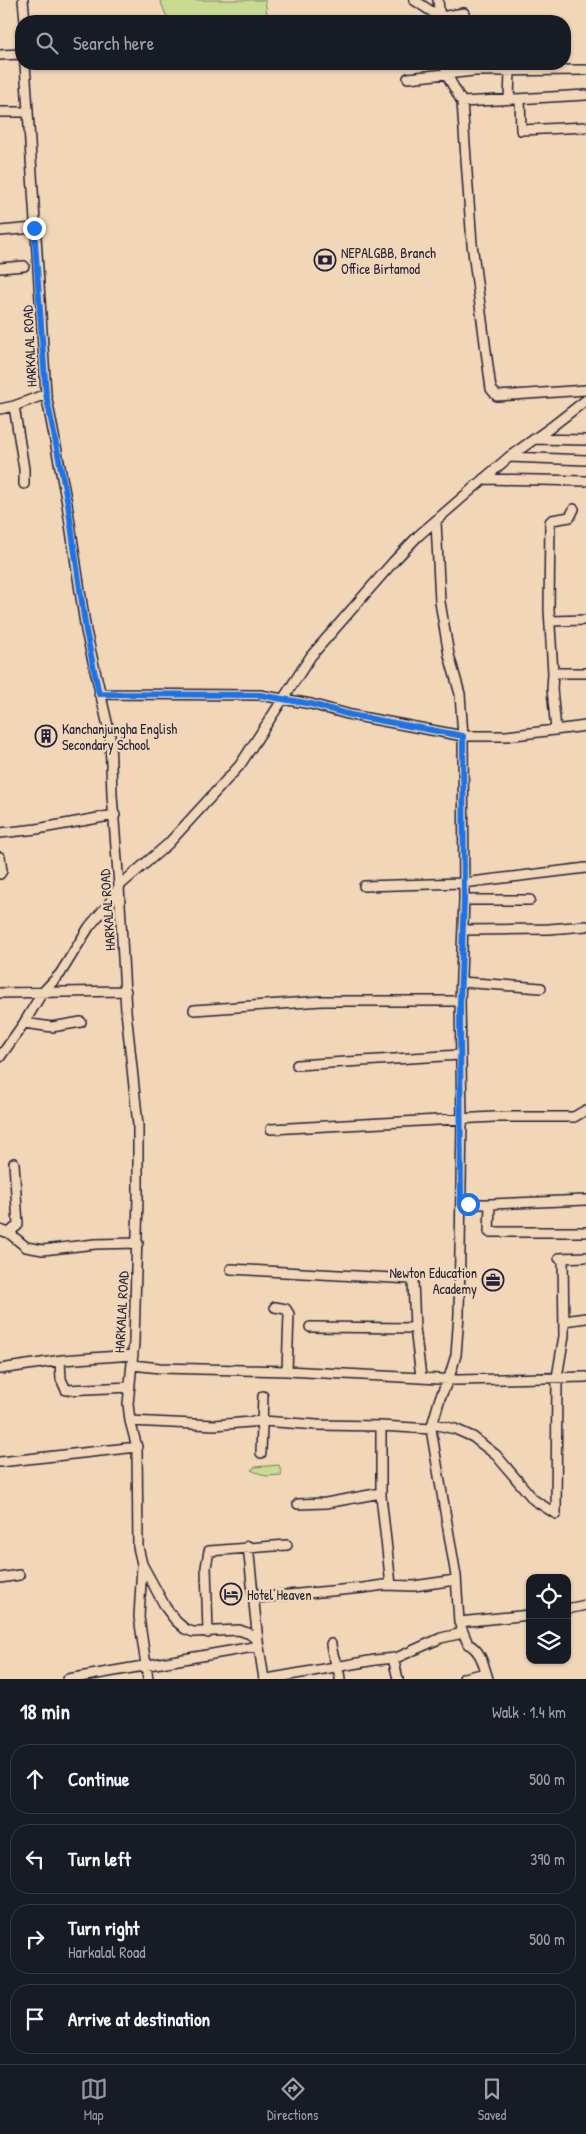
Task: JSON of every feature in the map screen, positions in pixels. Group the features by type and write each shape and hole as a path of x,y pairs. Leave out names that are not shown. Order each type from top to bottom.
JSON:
{"street":[{"path":"24,0 25,15"},
{"path":"414,0 435,15"},
{"path":"438,0 440,15"},
{"path":"454,15 464,12"},
{"path":"0,55 15,54"},
{"name":"HARKALAL ROAD","path":"25,70 46,394 68,504 86,631 110,736 126,1011 138,1125 138,1243 133,1355 128,1404 130,1421 137,1447 138,1547 142,1564 166,1608 185,1629 193,1632 208,1633 245,1631 258,1644"},
{"path":"446,70 462,102 472,244 491,389 497,396 586,390"},
{"path":"408,78 474,71 586,70"},
{"path":"509,99 510,71"},
{"path":"462,102 586,95"},
{"path":"520,99 521,130 586,126"},
{"path":"0,112 27,112"},
{"path":"0,231 34,228"},
{"path":"0,268 24,266"},
{"path":"0,409 46,394"},
{"path":"1,1055 24,1023 42,993 60,974 89,927 110,902 120,886 168,844 237,768 311,656 394,562 418,536 509,457 585,401"},
{"path":"14,406 24,469 24,484"},
{"path":"533,439 586,440"},
{"path":"509,457 586,460"},
{"path":"483,479 586,481"},
{"path":"556,730 552,689 550,621 550,522 570,517 574,509"},
{"path":"436,522 441,611 449,655 460,694 463,736 464,900 460,1002 462,1119 459,1314 456,1355 440,1398 432,1427 455,1580 459,1622 468,1644 473,1646 481,1657 487,1676 464,1678"},
{"path":"550,621 586,620"},
{"path":"553,673 586,674"},
{"path":"99,694 260,695 351,715 463,736 507,736 586,726"},
{"path":"0,834 115,815"},
{"path":"0,857 2,871 0,874"},
{"path":"364,886 463,883 586,868"},
{"path":"464,900 530,900"},
{"path":"463,930 549,929 586,926"},
{"path":"461,982 541,988"},
{"path":"0,993 126,991"},
{"path":"194,1010 322,1001 460,1002"},
{"path":"24,1023 52,1027 81,1022"},
{"path":"297,1066 460,1055"},
{"path":"271,1129 462,1119 574,1117 586,1110"},
{"path":"9,1233 18,1224 14,1163"},
{"path":"461,1204 586,1200"},
{"path":"490,1204 489,1232 586,1232"},
{"path":"0,1230 9,1233 26,1247 43,1250 96,1244 138,1243"},
{"path":"130,1421 215,1425 263,1421 339,1426 455,1429 473,1437 496,1455 534,1500 556,1514 558,1376 564,1336 560,1258 586,1257"},
{"path":"230,1269 411,1279 413,1281 415,1328 421,1377"},
{"path":"275,1307 286,1309 289,1314 287,1371"},
{"path":"564,1320 586,1318"},
{"path":"310,1327 415,1328"},
{"path":"0,1369 60,1361 133,1355"},
{"path":"60,1361 61,1379 66,1390 130,1387"},
{"path":"132,1365 160,1368 449,1378 510,1379 533,1377 552,1379 558,1376 586,1377"},
{"path":"260,1454 263,1396"},
{"path":"381,1426 381,1493 391,1584"},
{"path":"0,1462 137,1447"},
{"path":"298,1504 326,1503 381,1493"},
{"path":"208,1633 206,1567 209,1551 248,1546 287,1545"},
{"path":"248,1546 255,1598 258,1644 265,1679 393,1658 440,1638 463,1633"},
{"path":"142,1564 139,1616 148,1679"},
{"path":"0,1578 19,1575"},
{"path":"255,1598 391,1584 414,1586 455,1580"},
{"path":"571,1608 586,1605"},
{"path":"459,1622 526,1615"},
{"path":"68,1679 146,1667 258,1644"},
{"path":"331,1644 332,1656 340,1679"},
{"path":"393,1658 398,1679"}],"green space":[{"path":"160,0 265,0 267,15 166,15"},
{"path":"279,1465 282,1475 266,1476 251,1470 255,1467"}],"place":[{"name":"NEPALGBB, Branch Office Birtamod","path":"325,260"},
{"name":"Kanchanjungha English Secondary School","path":"46,736"},
{"name":"Newton Education Academy","path":"493,1280"},
{"name":"Hotel Heaven","path":"231,1594"}],"route":[{"path":"34,228 46,394 68,504 86,631 99,694 260,695 311,704 351,715 463,736 462,830 464,900 460,1002 462,1119 460,1183 461,1204 468,1204"}]}
